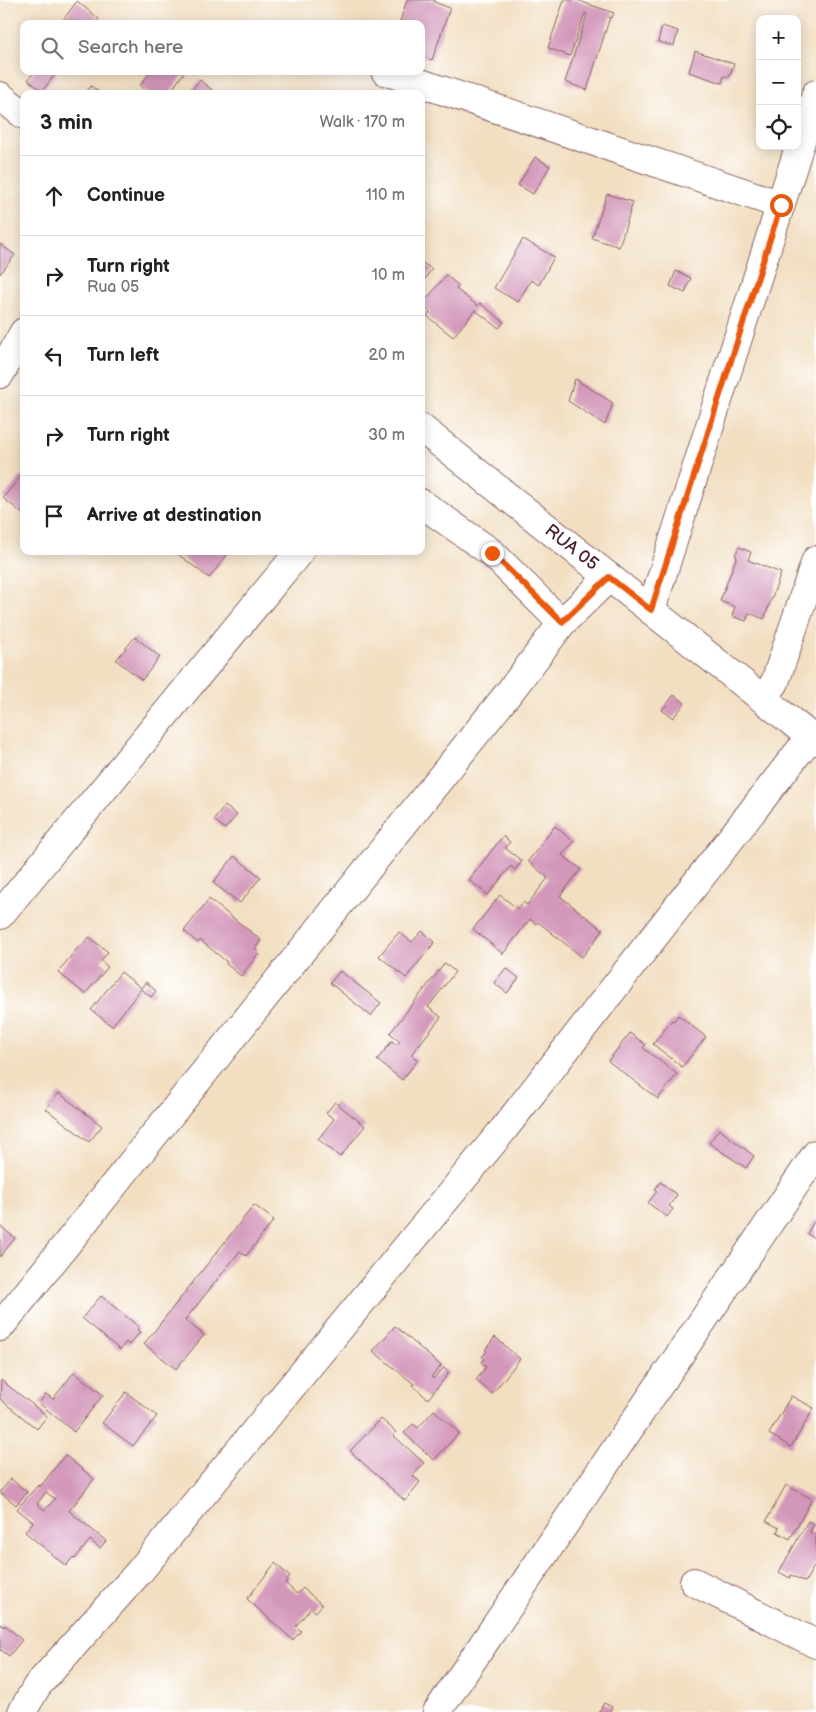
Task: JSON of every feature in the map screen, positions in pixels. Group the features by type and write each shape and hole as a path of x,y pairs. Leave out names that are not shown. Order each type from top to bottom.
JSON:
{"street":[{"path":"397,75 781,205"},
{"path":"651,610 816,94"},
{"path":"0,96 20,112"},
{"path":"0,374 20,339"},
{"name":"RUA 05","path":"425,431 813,738"},
{"path":"425,506 492,553 562,622"},
{"path":"0,915 297,555"},
{"path":"764,699 775,682 816,560"},
{"path":"0,1327 511,690 562,622 609,577"},
{"path":"22,1712 38,1686 139,1572 503,1130 813,738"},
{"path":"437,1712 816,1154"},
{"path":"694,1582 816,1644"}],"building":[{"path":"407,0 435,0 434,2 450,8 432,60 425,57 425,20 400,20"},
{"path":"564,0 577,0 614,13 612,18 610,17 587,90 565,82 587,14 585,13 570,56 548,48"},
{"path":"77,1 99,19 98,20 63,20"},
{"path":"662,26 678,31 674,46 658,42"},
{"path":"695,51 734,64 729,77 724,76 722,83 689,72"},
{"path":"32,75 55,75 43,90 28,80"},
{"path":"148,75 182,75 172,90 145,90 140,86"},
{"path":"200,80 212,90 191,90"},
{"path":"91,86 96,90 88,90"},
{"path":"535,157 550,166 533,194 518,185"},
{"path":"607,194 633,202 619,247 592,238"},
{"path":"523,239 554,257 539,285 531,280 518,302 494,288"},
{"path":"0,244 15,255 0,274"},
{"path":"425,265 432,269 425,279"},
{"path":"676,271 691,278 685,293 670,286"},
{"path":"446,275 459,286 456,289 478,306 480,303 504,322 499,328 475,310 453,337 427,316 430,312 425,308 425,301"},
{"path":"575,379 613,403 605,425 568,401"},
{"path":"20,477 20,512 3,498"},
{"path":"739,547 751,552 748,560 781,573 764,619 749,613 746,621 732,616 735,607 720,601"},
{"path":"179,555 227,555 209,578"},
{"path":"135,637 160,657 142,680 116,660"},
{"path":"674,695 685,703 673,718 662,710"},
{"path":"225,806 237,815 225,829 214,820"},
{"path":"555,826 574,842 562,855 581,869 560,896 603,930 582,957 538,922 536,924 530,919 503,954 473,929 500,895 518,909 523,902 527,905 548,878 528,861"},
{"path":"503,836 510,842 505,848 522,861 515,870 511,866 488,895 469,880"},
{"path":"234,856 261,877 240,903 213,883"},
{"path":"209,899 261,940 255,949 259,953 241,976 200,940 198,943 184,931"},
{"path":"422,931 435,942 406,978 379,956 399,932 412,942"},
{"path":"89,937 108,952 101,961 108,967 85,994 58,972"},
{"path":"445,963 455,972 428,1007 441,1017 411,1055 418,1060 402,1080 377,1060 392,1041 397,1045 400,1041 390,1033"},
{"path":"506,968 519,978 507,993 494,983"},
{"path":"340,971 381,1003 371,1016 330,983"},
{"path":"121,972 141,988 146,982 156,991 151,997 141,989 112,1026 91,1010"},
{"path":"678,1015 706,1037 682,1067 653,1044"},
{"path":"630,1033 646,1045 643,1048 677,1074 658,1099 608,1061"},
{"path":"59,1093 102,1126 89,1142 46,1109"},
{"path":"335,1102 365,1126 340,1157 318,1139 334,1119 326,1113"},
{"path":"719,1129 754,1156 746,1168 709,1143"},
{"path":"660,1182 677,1195 669,1206 673,1209 667,1217 648,1203 657,1191 655,1189"},
{"path":"254,1205 274,1220 246,1256 240,1251 185,1320 204,1335 176,1369 144,1344"},
{"path":"816,1218 816,1239 807,1234"},
{"path":"0,1226 15,1238 0,1257"},
{"path":"101,1296 139,1327 137,1330 140,1332 129,1345 126,1342 120,1350 82,1318"},
{"path":"395,1326 441,1366 431,1377 433,1379 444,1368 449,1373 428,1399 412,1385 414,1384 373,1351"},
{"path":"495,1337 520,1359 492,1394 476,1380 486,1367 481,1362 484,1359 482,1357 487,1351 485,1350"},
{"path":"74,1372 103,1395 74,1432 39,1403 46,1394 53,1399"},
{"path":"1,1380 47,1416 37,1429 0,1399"},
{"path":"126,1392 157,1416 133,1446 102,1423"},
{"path":"791,1396 814,1408 791,1447 769,1434"},
{"path":"434,1410 459,1433 434,1460 404,1433 413,1424 418,1428"},
{"path":"381,1419 396,1432 393,1435 424,1463 413,1476 420,1482 405,1501 350,1451"},
{"path":"65,1455 94,1479 69,1511 106,1541 100,1548 90,1540 75,1559 73,1557 66,1566 25,1532 33,1522 17,1509 38,1485 40,1487","holes":["46,1492 55,1499 45,1510 37,1504"]},
{"path":"11,1479 27,1492 16,1505 0,1492"},
{"path":"786,1485 812,1499 790,1539 777,1532 779,1528 766,1521"},
{"path":"808,1521 814,1524 810,1532 816,1535 816,1563 805,1582 791,1575 790,1578 779,1572"},
{"path":"275,1563 290,1577 285,1583 297,1594 303,1588 322,1605 316,1612 311,1608 296,1626 301,1631 293,1640 247,1599"},
{"path":"0,1624 4,1627 5,1625 22,1640 9,1656 0,1651"},
{"path":"604,1703 612,1707 610,1712 599,1712"}],"route":[{"path":"492,553 562,622 609,577 651,610 781,205"}]}
